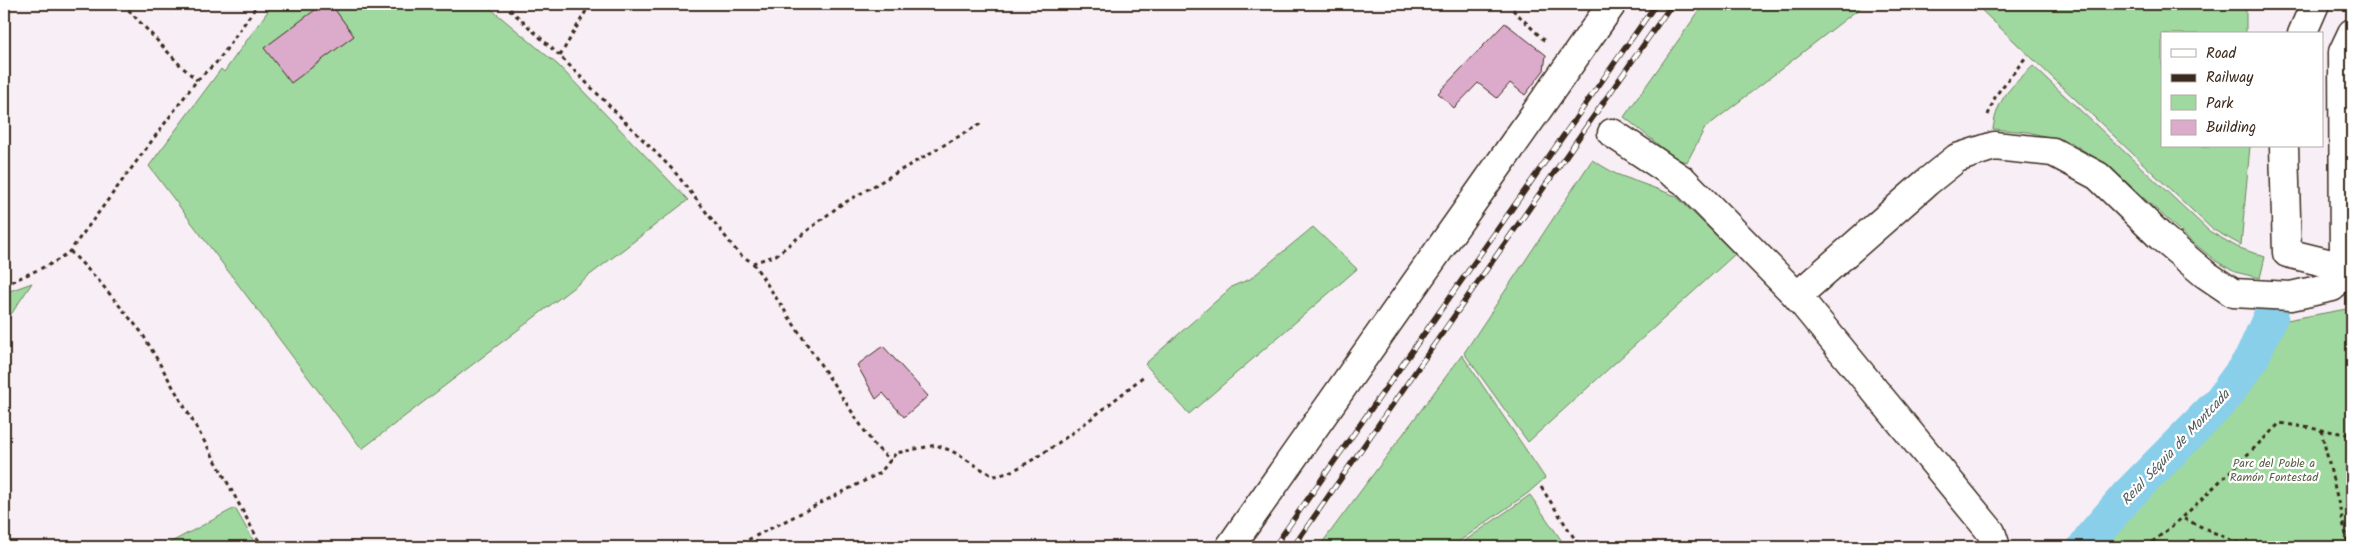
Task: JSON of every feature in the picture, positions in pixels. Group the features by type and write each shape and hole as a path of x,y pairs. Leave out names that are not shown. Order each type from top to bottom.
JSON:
{"street":[{"path":"1230,547 1612,4"},
{"path":"2303,32 2315,4"},
{"path":"1796,296 1927,182 1958,158 1994,146 2053,152 2098,176 2161,237 2205,274 2233,293 2292,296 2332,287 2348,269 2343,52 2352,33"},
{"path":"1612,133 1684,181 1796,296 1990,532 1996,547"},
{"path":"2284,148 2287,253 2348,269"}],"path":[{"path":"123,4 181,66 197,80"},
{"path":"4,285 53,263 70,251 197,80 218,61 258,4"},
{"path":"504,4 560,56 674,171 739,254 753,263 874,444 890,461"},
{"path":"560,56 590,4"},
{"path":"1507,4 1569,64"},
{"path":"1977,152 1983,126 1996,95 2026,56"},
{"path":"753,263 776,255 839,206 982,123"},
{"path":"70,251 100,281 142,333 218,465 262,547"},
{"path":"734,547 880,474 896,453 936,445 952,451 993,476 1000,476 1020,467 1081,426 1145,375"},
{"path":"2146,547 2182,518 2280,424 2352,435"},
{"path":"2321,430 2349,547"},
{"path":"1541,486 1580,547"},
{"path":"2182,518 2246,547"}],"green space":[{"path":"273,4 485,4 558,65 688,200 362,449 149,166 221,69 224,72"},
{"path":"1704,4 1865,4 1705,128 1687,162 1676,159 1624,117"},
{"path":"1975,4 2246,4 2246,32 2161,32 2161,148 2250,148 2241,245 2212,229"},
{"path":"2033,66 2209,231 2237,247 2265,257 2260,278 2235,272 2216,261 2191,241 2112,169 2072,143 2028,132 1993,129 1998,109 2006,94"},
{"path":"1592,160 1616,174 1676,196 1735,254 1528,442 1464,353"},
{"path":"1313,227 1357,269 1189,414 1145,364 1233,286 1250,279"},
{"path":"32,283 4,325 4,293"},
{"name":"Parc del Poble a Ramón Fontestad","path":"2352,308 2352,547 2096,547 2100,539 2172,463 2226,410 2259,360 2276,322"},
{"path":"1462,355 1545,478 1528,493 1451,547 1319,547"},
{"path":"1530,495 1566,547 1456,547"},
{"path":"235,508 257,547 162,547"}],"building":[{"path":"323,4 331,4 354,36 291,83 264,48"},
{"path":"1505,23 1546,55 1544,70 1525,95 1510,83 1497,98 1478,83 1454,108 1438,93"},
{"path":"883,346 928,396 904,417 883,393 876,399 857,365"}],"waterway":[{"name":"Reial Séquia de Montcada","path":"2085,547 2128,495 2220,402 2251,360 2271,315"}],"railway":[{"path":"1274,547 1656,4"},
{"path":"1293,547 1672,4"}]}
